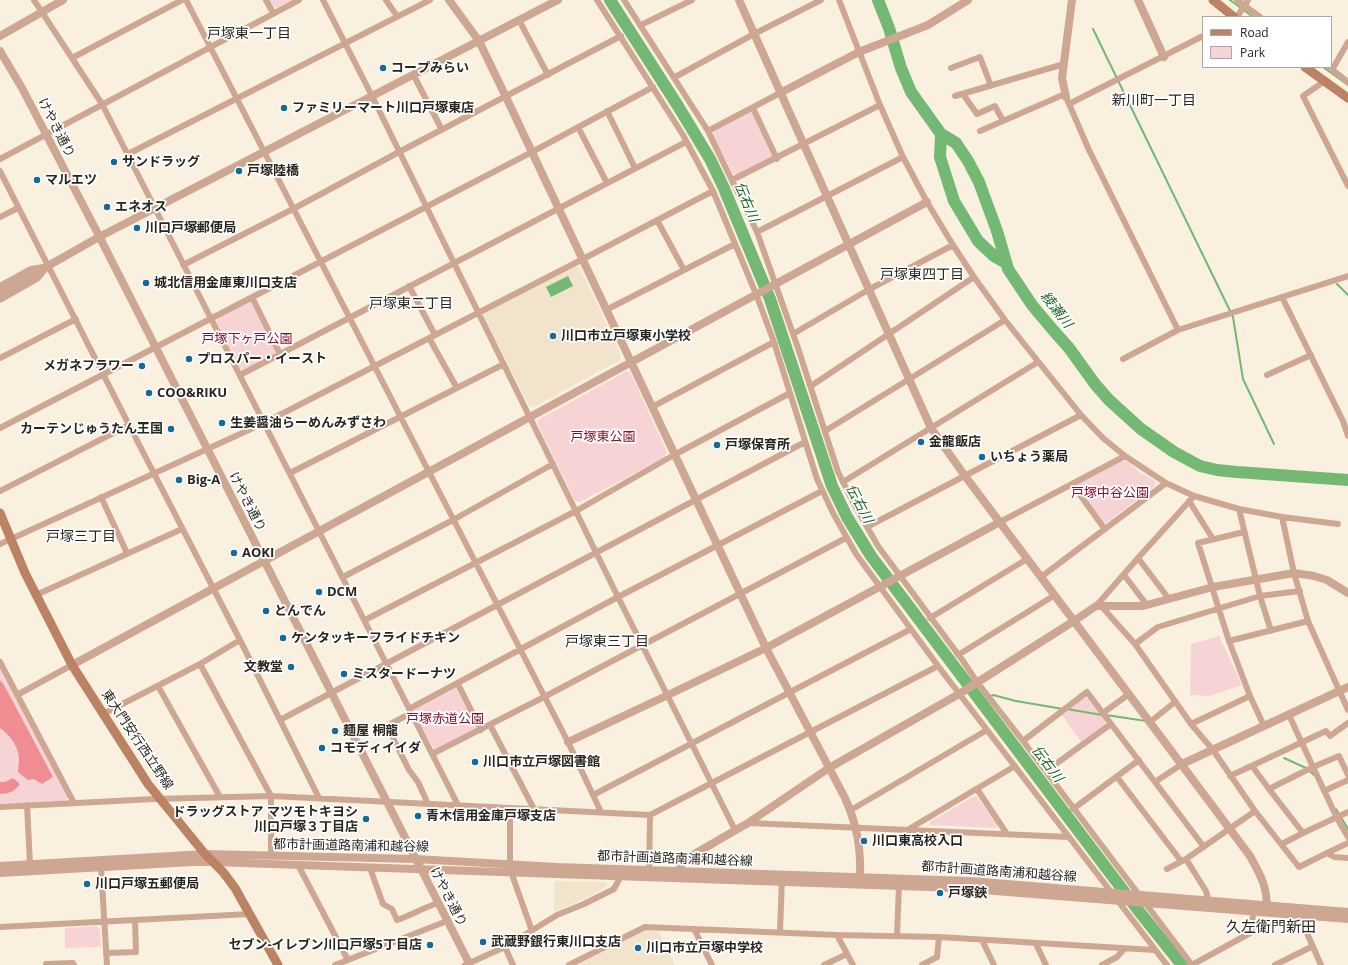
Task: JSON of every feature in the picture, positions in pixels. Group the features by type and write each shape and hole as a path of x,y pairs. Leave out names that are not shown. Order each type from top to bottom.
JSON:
{"main road":[{"path":"1213,0 1233,16"},
{"path":"1306,68 1348,98"},
{"name":"東大門安行西立野線","path":"0,513 25,573 72,665 136,766 160,799 235,888 278,965"}],"street":[{"path":"34,0 102,104 458,805"},
{"path":"0,36 63,0"},
{"path":"72,58 182,0"},
{"path":"186,0 568,742 601,812"},
{"path":"266,0 273,13"},
{"path":"0,159 299,0"},
{"path":"323,0 372,96 618,597 735,830"},
{"path":"386,0 397,16"},
{"path":"128,154 430,0"},
{"path":"449,0 479,41 766,648 811,732 850,810 856,827 860,850 860,880"},
{"path":"0,293 99,237 558,0"},
{"path":"597,0 653,87 713,191 735,244 758,293 822,491 846,538 959,694 1069,837 1118,896 1154,950 1167,965"},
{"path":"624,0 675,77 708,131 732,180 756,232 773,285 793,334 811,386 832,455 843,482 866,527 898,577 958,654 977,682 1192,965 1252,932 1253,912"},
{"path":"641,25 692,0"},
{"path":"739,0 908,380 931,428 965,476 1250,856 1264,883 1267,909"},
{"path":"675,77 821,0"},
{"path":"839,0 862,51 880,105 903,157 927,202 974,277 1038,362 1081,415 1103,438 1125,456 1166,483 1194,496 1238,509 1282,517 1338,524"},
{"path":"708,131 862,51 919,28 968,0"},
{"path":"1072,0 1062,78 1066,98 1089,150 1178,330"},
{"path":"1138,0 1164,57"},
{"path":"1237,0 1247,3 1259,16"},
{"path":"1238,16 1247,3"},
{"path":"519,20 548,75"},
{"path":"183,265 293,209 621,36"},
{"path":"980,131 1066,98 1164,57 1202,37"},
{"path":"1332,65 1348,42"},
{"name":"けやき通り","path":"0,51 22,88 99,237 438,903 468,965"},
{"path":"951,68 980,57 991,86"},
{"path":"955,96 1064,64"},
{"path":"1330,68 1348,82"},
{"path":"414,74 442,130"},
{"path":"1325,81 1303,96 1348,186"},
{"path":"0,428 532,152 653,87"},
{"path":"963,94 977,114 995,106 1003,121"},
{"path":"732,180 804,145 880,105"},
{"path":"753,108 777,158"},
{"path":"607,111 635,168"},
{"path":"578,127 606,183"},
{"path":"240,375 686,142"},
{"path":"756,232 903,157"},
{"path":"0,171 240,640 319,798"},
{"path":"0,544 264,423 713,191"},
{"path":"17,695 927,202"},
{"path":"0,217 18,208"},
{"path":"657,220 684,270"},
{"path":"606,310 735,244"},
{"path":"793,334 868,290 953,245"},
{"path":"1,284 31,270 49,266"},
{"path":"0,300 37,279 49,266"},
{"path":"1123,359 1178,330 1348,276"},
{"path":"811,386 974,277"},
{"path":"410,286 457,388"},
{"path":"252,297 280,354"},
{"path":"1282,297 1343,421 1348,436"},
{"path":"0,358 76,319"},
{"path":"824,431 1006,320"},
{"path":"652,407 774,342"},
{"path":"1266,375 1311,355"},
{"path":"843,482 1038,362"},
{"path":"290,473 504,364"},
{"path":"365,620 576,510 674,455 790,393"},
{"path":"866,527 1081,415"},
{"path":"0,492 129,425"},
{"path":"280,720 805,442"},
{"path":"568,742 668,696 766,648 1125,456"},
{"path":"343,577 453,520 553,464"},
{"path":"1041,576 1166,483"},
{"path":"1072,484 1104,528"},
{"path":"428,804 418,782 409,770 387,726 410,711 458,684 618,597 822,491"},
{"path":"678,871 684,860 748,823 829,768 959,694 1099,606 1138,558 1194,496"},
{"path":"101,498 127,554"},
{"path":"1189,501 1213,539"},
{"path":"1238,509 1270,631"},
{"path":"1282,517 1294,573 1308,621 1348,710"},
{"path":"36,595 182,529"},
{"path":"1244,532 1198,543 1229,641 1250,696 1264,726"},
{"path":"432,754 643,646 846,538"},
{"path":"1138,558 1169,599"},
{"path":"930,618 1027,559"},
{"path":"1099,606 1147,605 1212,587 1294,573 1314,576 1327,580 1348,593"},
{"path":"1124,575 1147,605"},
{"path":"1135,644 1158,627 1260,596 1300,591"},
{"path":"958,654 1054,595"},
{"path":"1099,606 1135,644 1191,724 1213,750 1255,811 1299,867 1348,844"},
{"path":"1229,641 1308,621"},
{"path":"593,795 911,629"},
{"path":"104,714 200,664 240,640"},
{"path":"0,662 74,803"},
{"path":"200,664 271,796 270,856"},
{"path":"0,807 160,799 271,796 650,815 938,666"},
{"path":"458,684 481,730"},
{"path":"158,686 220,798"},
{"path":"1156,782 1182,764 1348,687"},
{"path":"1023,741 1087,692 1204,847"},
{"path":"1103,713 1129,694"},
{"path":"1191,724 1250,696"},
{"path":"1150,722 1175,702"},
{"path":"1289,715 1337,818 1348,837"},
{"path":"1230,776 1326,731 1330,736 1348,723"},
{"path":"1046,771 1111,724"},
{"path":"490,725 534,809"},
{"path":"850,810 988,730"},
{"path":"1269,789 1339,756 1348,775"},
{"path":"1073,809 1139,760"},
{"path":"910,829 1015,766"},
{"path":"1252,766 1303,833"},
{"path":"1117,777 1206,891 1209,904"},
{"path":"1324,791 1348,780"},
{"path":"976,789 1007,834"},
{"path":"27,805 30,864"},
{"path":"510,808 509,864 532,931"},
{"path":"1167,870 1204,847 1255,811"},
{"path":"1282,844 1348,812"},
{"path":"649,874 650,815"},
{"path":"748,823 1069,837"},
{"path":"1327,853 1334,857 1348,858"},
{"name":"都市計画道路南浦和越谷線","path":"0,866 205,854 415,859 649,874 860,880 970,881 1267,909 1348,912"},
{"name":"都市計画道路南浦和越谷線","path":"0,873 214,862 621,876 678,871 782,878"},
{"path":"298,865 348,960"},
{"path":"101,868 107,965"},
{"path":"370,868 383,904 392,909 397,920 412,915 420,909 438,903"},
{"path":"468,965 505,947 557,916 614,889 621,876"},
{"path":"780,932 782,878"},
{"name":"都市計画道路南浦和越谷線","path":"860,880 899,885 1118,896"},
{"path":"897,936 899,885"},
{"name":"都市計画道路南浦和越谷線","path":"1209,904 1253,912 1267,909 1299,915 1348,919"},
{"path":"0,928 250,914"},
{"path":"1299,915 1321,965"},
{"path":"106,953 136,952 135,920"},
{"path":"335,965 447,921"},
{"path":"569,965 645,927 837,935 938,937 1154,950"},
{"path":"694,928 712,965"},
{"path":"837,935 853,965"},
{"path":"922,965 937,957 938,937"},
{"path":"982,940 992,964"},
{"path":"1036,944 1046,965"},
{"path":"1275,965 1313,946"},
{"path":"505,947 513,965"},
{"path":"1102,965 1118,957 1124,949"},
{"path":"824,965 847,954"},
{"path":"46,965 73,963 74,965"}],"shaded area":[{"name":"川口市立戸塚東小学校","path":"575,266 580,268 621,355 620,360 534,407 529,406 484,317 485,312"},
{"path":"568,276 573,286 551,297 546,287"},
{"path":"0,680 53,777 42,784 34,779 28,780 18,772 19,755 16,746 7,734 0,728"},
{"path":"13,778 20,784 18,787 12,792 0,794 0,782 5,782"},
{"path":"555,881 606,882 607,886 590,896 554,912"},
{"name":"川口市立戸塚中学校","path":"647,929 658,930 675,965 575,965"}],"green space":[{"path":"269,0 293,0 277,8 272,7"},
{"path":"750,112 753,113 772,158 738,175 733,174 713,136 714,131"},
{"name":"戸塚下ヶ戸公園","path":"248,302 252,302 276,349 274,354 243,370 239,368 217,323 217,318"},
{"name":"戸塚東公園","path":"627,371 630,372 667,452 664,458 580,502 575,501 537,423 538,420"},
{"name":"戸塚中谷公園","path":"1122,461 1128,462 1139,472 1155,481 1155,486 1106,523 1103,522 1076,485"},
{"path":"1219,636 1242,685 1210,696 1190,695 1191,644"},
{"path":"0,667 68,796 64,801 0,804"},
{"name":"戸塚赤道公園","path":"455,688 458,689 476,725 476,730 438,749 434,749 414,713 415,709"},
{"path":"1084,698 1090,699 1105,720 1105,725 1081,742 1062,715"},
{"path":"974,796 977,797 998,825 996,828 930,825 930,822"},
{"path":"98,926 100,930 101,947 65,948 65,928"}],"waterway":[{"name":"伝右川","path":"610,0 678,106 710,159 723,186 770,299 832,486 847,517 871,556 1138,910 1182,965"},
{"name":"綾瀬川","path":"878,0 889,28 901,68 911,92 941,134 956,143 979,182 997,231 1008,269 1032,305 1069,348 1095,384 1109,400 1141,429 1174,452 1200,466 1217,470 1237,472 1348,480"},
{"path":"1230,0 1241,8"},
{"path":"1245,11 1252,16"},
{"path":"1093,29 1233,317 1243,379 1274,444"},
{"path":"1324,68 1348,85"},
{"path":"941,134 940,157 954,201 978,241 994,256 1006,263"},
{"path":"1337,284 1348,295"},
{"path":"981,702 993,695 1016,701 1063,709"},
{"path":"1067,709 1102,715"},
{"path":"1106,715 1146,721"},
{"path":"1284,758 1306,768 1314,775"},
{"path":"1336,809 1348,829"}],"place":[{"name":"コープみらい","path":"383,68"},
{"name":"ファミリーマート川口戸塚東店","path":"284,108"},
{"name":"サンドラッグ","path":"114,162"},
{"name":"戸塚陸橋","path":"239,171"},
{"name":"マルエツ","path":"37,180"},
{"name":"エネオス","path":"107,207"},
{"name":"川口戸塚郵便局","path":"137,228"},
{"name":"城北信用金庫東川口支店","path":"146,283"},
{"name":"川口市立戸塚東小学校","path":"553,336"},
{"name":"プロスパー・イースト","path":"189,359"},
{"name":"メガネフラワー","path":"142,366"},
{"name":"COO&RIKU","path":"149,393"},
{"name":"生姜醤油らーめんみずさわ","path":"222,423"},
{"name":"カーテンじゅうたん王国","path":"171,429"},
{"name":"金龍飯店","path":"921,442"},
{"name":"戸塚保育所","path":"717,445"},
{"name":"いちょう薬局","path":"982,457"},
{"name":"Big-A","path":"179,480"},
{"name":"AOKI","path":"234,553"},
{"name":"DCM","path":"319,592"},
{"name":"とんでん","path":"266,611"},
{"name":"ケンタッキーフライドチキン","path":"283,638"},
{"name":"文教堂","path":"291,667"},
{"name":"ミスタードーナツ","path":"344,674"},
{"name":"麺屋 桐龍","path":"335,731"},
{"name":"コモディイイダ","path":"322,748"},
{"name":"川口市立戸塚図書館","path":"475,762"},
{"name":"青木信用金庫戸塚支店","path":"418,816"},
{"name":"ドラッグストア マツモトキヨシ 川口戸塚３丁目店","path":"366,819"},
{"name":"川口東高校入口","path":"864,841"},
{"name":"川口戸塚五郵便局","path":"87,884"},
{"name":"戸塚鋏","path":"940,893"},
{"name":"武蔵野銀行東川口支店","path":"483,942"},
{"name":"セブン-イレブン川口戸塚5丁目店","path":"430,945"},
{"name":"川口市立戸塚中学校","path":"638,948"}],"district":[{"name":"戸塚東一丁目","path":"249,34"},
{"name":"新川町一丁目","path":"1154,101"},
{"name":"戸塚東四丁目","path":"922,275"},
{"name":"戸塚東二丁目","path":"411,304"},
{"name":"戸塚三丁目","path":"81,537"},
{"name":"戸塚東三丁目","path":"607,642"},
{"name":"久左衛門新田","path":"1271,928"}]}
